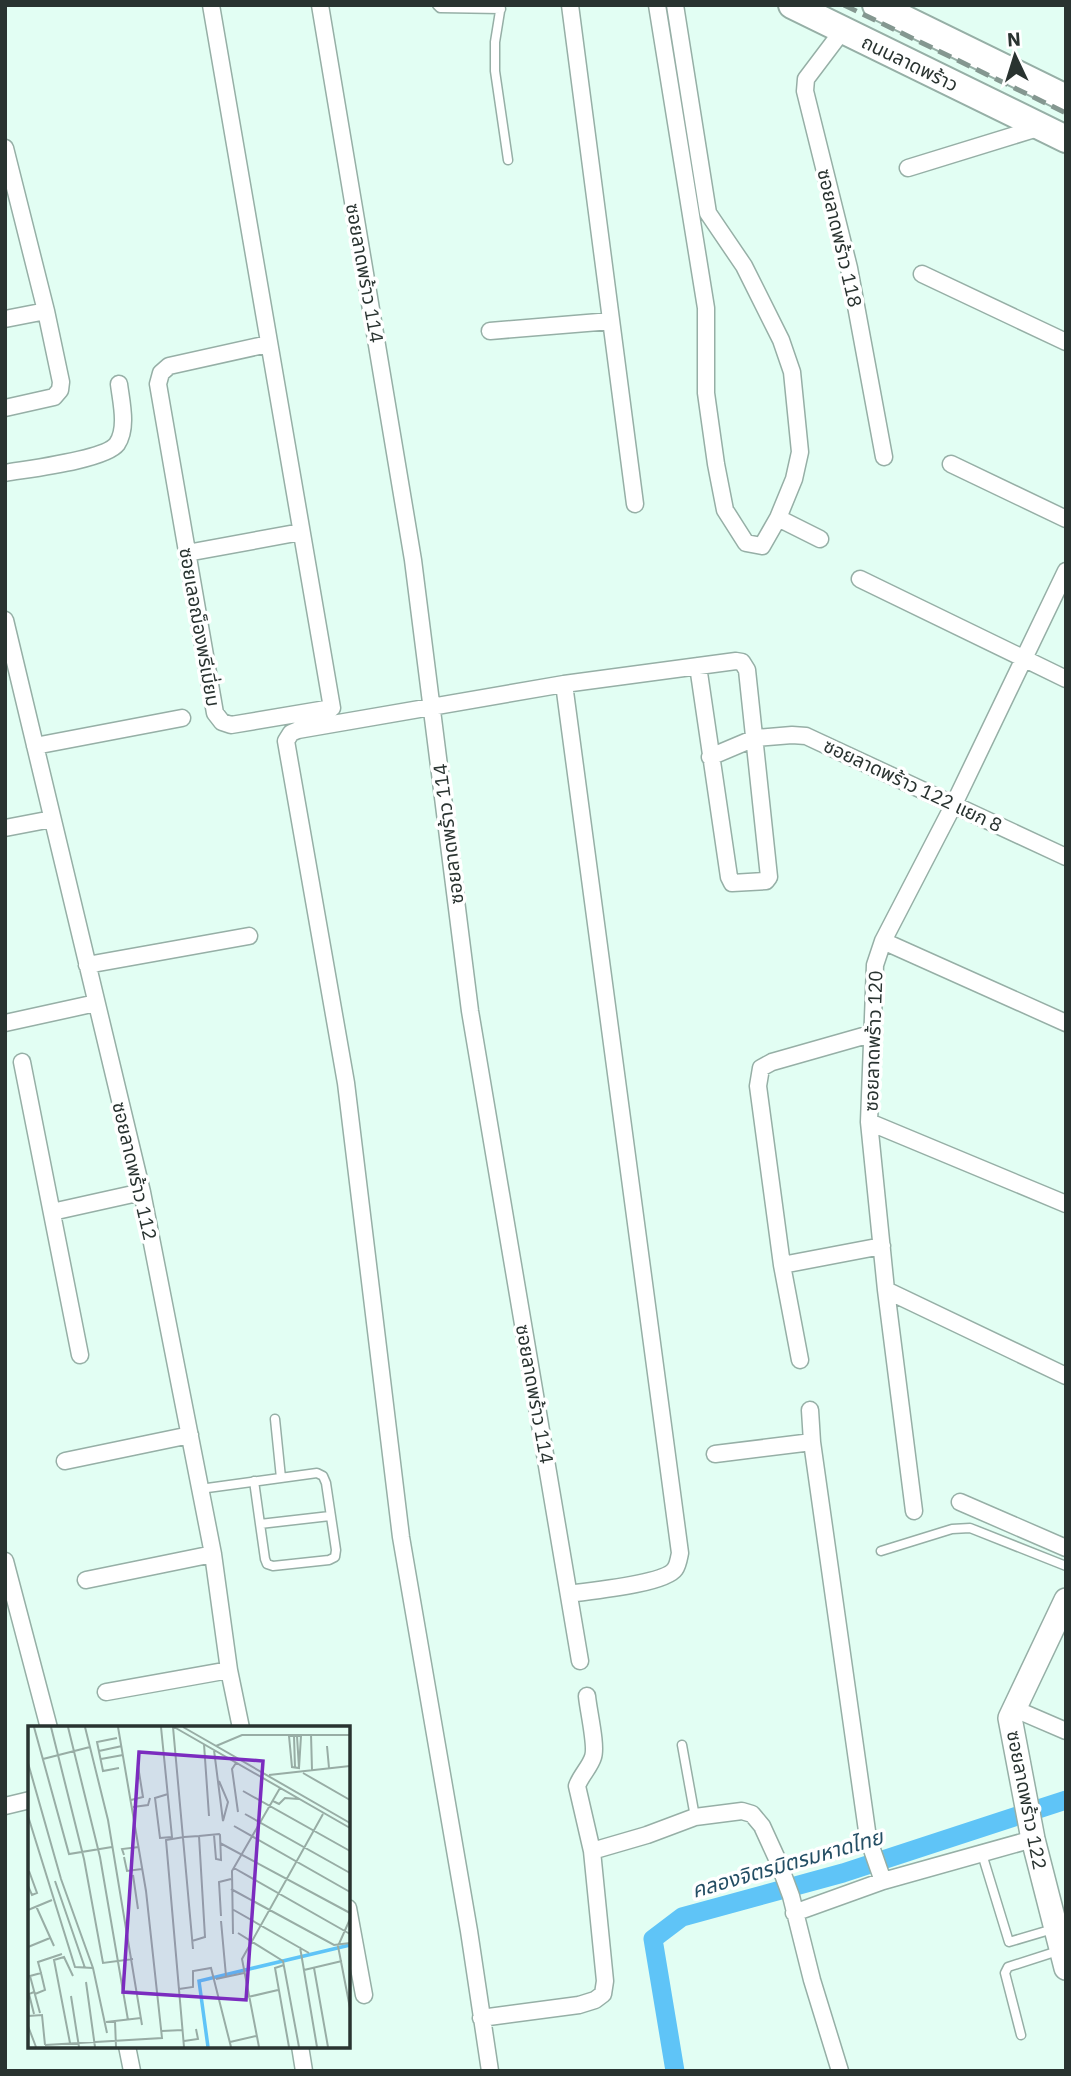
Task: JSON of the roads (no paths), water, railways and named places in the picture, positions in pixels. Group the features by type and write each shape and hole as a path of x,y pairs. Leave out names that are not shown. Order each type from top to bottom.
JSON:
{"main road":[{"name":"ถนนลาดพร้าว","path":"792,5 1066,139"},
{"name":"ถนนลาดพร้าว","path":"876,5 1066,98"}],"street":[{"path":"211,5 333,716"},
{"name":"ซอยลาดพร้าว 114","path":"320,5 413,560 470,1011 580,1661"},
{"path":"570,5 635,503"},
{"path":"657,5 706,308 706,393 716,464 725,510 746,543 762,546 778,518 794,479 800,452 792,372 780,340 744,266 708,214 675,5"},
{"name":"ซอยลาดพร้าว 118","path":"843,30 806,79 805,91 849,268 884,457"},
{"path":"908,168 1041,127"},
{"path":"5,148 61,382 60,390 54,397 5,408"},
{"path":"922,274 1066,342"},
{"path":"5,319 46,311"},
{"path":"490,331 611,321"},
{"name":"ซอยเลอฌ็องพรีเมี่ยม","path":"268,344 169,366 159,379 187,553 218,720 231,725 333,716"},
{"path":"5,473 105,453 117,444 124,423 119,384"},
{"path":"951,464 1066,520"},
{"path":"778,518 820,539"},
{"path":"187,553 301,531"},
{"name":"ซอยลาดพร้าว 120","path":"914,1511 886,1290 869,1122 875,965 883,941 954,804 1066,571"},
{"path":"860,579 1066,679"},
{"name":"ซอยลาดพร้าว 112","path":"5,620 142,1192 213,1554 229,1670 241,1726"},
{"path":"490,2071 470,1931 401,1537 346,1083 286,741 290,733 333,716 433,706 564,684 698,666 736,661 742,662 747,670 755,738 769,877 766,881 732,883 730,880 698,666"},
{"path":"564,684 680,1553 676,1568 666,1577 569,1594"},
{"path":"35,746 182,718"},
{"name":"ซอยลาดพร้าว 122 แยก 8","path":"710,757 755,738 792,734 806,736 1066,856"},
{"path":"5,828 52,819"},
{"path":"87,965 249,936"},
{"path":"883,941 1066,1023"},
{"path":"5,1023 96,1003"},
{"path":"800,1360 782,1265 758,1086 761,1068 772,1062 874,1033"},
{"path":"22,1062 80,1355"},
{"path":"869,1122 1066,1204"},
{"path":"52,1212 142,1192"},
{"path":"782,1265 882,1246"},
{"path":"886,1290 1066,1376"},
{"path":"810,1410 812,1442 868,1838 883,1876"},
{"path":"65,1461 190,1435"},
{"path":"715,1454 812,1442"},
{"path":"960,1502 1066,1548"},
{"path":"86,1580 213,1554"},
{"path":"5,1561 48,1726"},
{"name":"ซอยลาดพร้าว 122","path":"1058,1933 1031,1829 1010,1718 1066,1600"},
{"path":"106,1692 229,1670"},
{"path":"481,2018 579,2004 595,2000 603,1994 605,1981 592,1851 578,1786 593,1757 594,1748 587,1696"},
{"path":"1015,1709 1066,1731"},
{"path":"5,1806 28,1800"},
{"path":"592,1851 695,1817 742,1811 752,1814 762,1826 779,1861 791,1896 840,2071"},
{"path":"794,1913 883,1876 982,1854 1031,1829"},
{"path":"350,1922 364,1996"},
{"path":"127,2048 132,2071"},
{"path":"300,2048 304,2071"}],"lane":[{"path":"437,5 440,8 501,7 495,42 495,71 508,160"},
{"path":"275,1419 281,1478"},
{"path":"200,1489 254,1481 317,1473 323,1476 335,1557 329,1560 273,1566 267,1564 254,1481"},
{"path":"260,1524 331,1516"},
{"path":"881,1551 952,1529 970,1528 1066,1566"},
{"path":"682,1745 695,1817"},
{"path":"982,1854 1009,1942 1058,1933"},
{"path":"1021,2035 1005,1973 1009,1967 1058,1933"}],"waterway":[{"name":"คลองจิตรมิตรมหาดไทย","path":"675,2071 653,1939 682,1917 843,1873 1066,1800"}],"railway":[{"path":"844,5 1066,113"}]}
